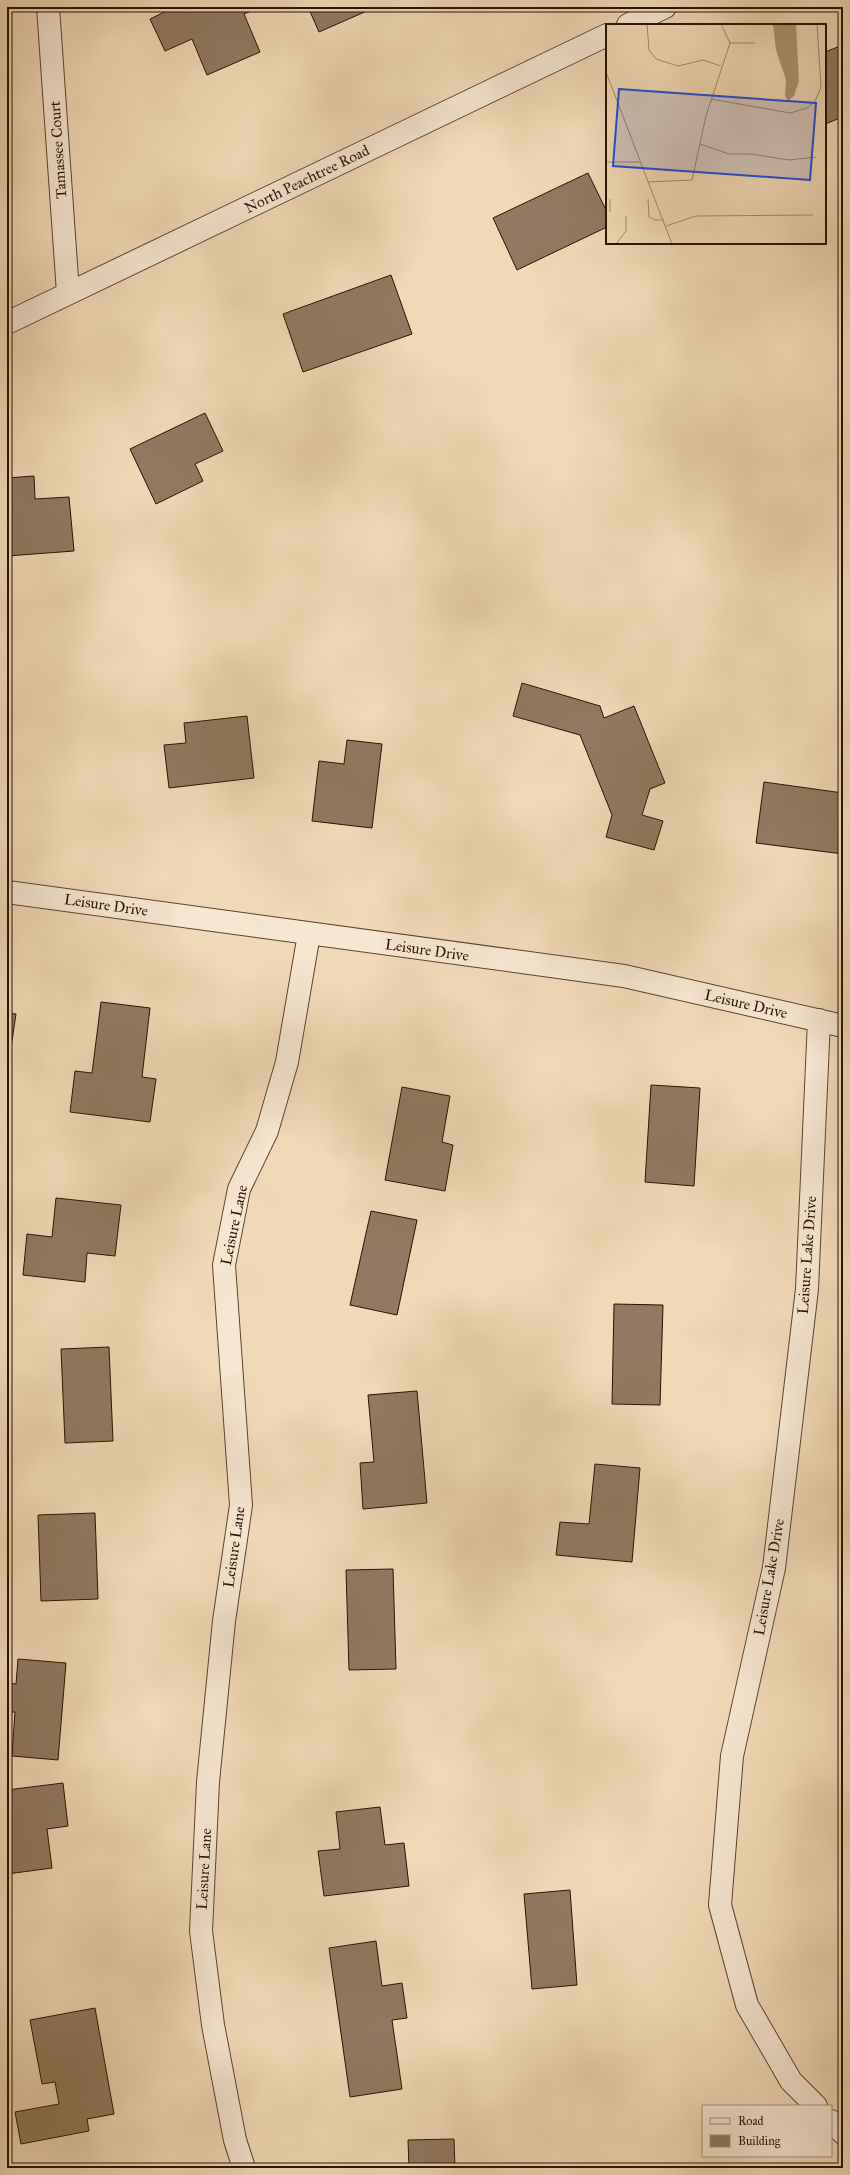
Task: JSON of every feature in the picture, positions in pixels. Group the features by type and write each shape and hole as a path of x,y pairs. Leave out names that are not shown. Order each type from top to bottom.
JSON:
{"street":[{"name":"Tamassee Court","path":"48,7 68,293"},
{"path":"630,24 665,7"},
{"name":"North Peachtree Road","path":"7,323 606,35"},
{"name":"Leisure Drive","path":"7,892 624,976 843,1026"},
{"name":"Leisure Lane","path":"244,2168 235,2140 213,2025 201,1930 209,1775 224,1621 241,1505 224,1265 239,1189 267,1131 287,1062 309,934"},
{"name":"Leisure Lake Drive","path":"815,2105 791,2081 747,2005 720,1906 732,1756 774,1568 807,1289 818,1020"},
{"path":"832,2122 843,2133"}],"building":[{"path":"175,7 261,7 244,14 260,52 207,75 192,39 165,51 150,19"},
{"path":"308,7 376,7 319,32"},
{"path":"843,45 843,117 826,124 826,52"},
{"path":"588,173 606,210 606,227 517,270 493,218"},
{"path":"391,275 412,334 303,372 283,314"},
{"path":"205,413 223,451 195,464 203,481 156,504 130,449"},
{"path":"34,476 35,499 69,497 74,551 7,556 7,478"},
{"path":"522,683 600,706 604,718 634,706 665,783 650,789 642,815 663,821 654,850 606,837 612,815 580,735 513,716"},
{"path":"247,716 254,778 169,788 164,745 186,743 184,723"},
{"path":"347,740 382,744 372,828 312,821 319,761 344,764"},
{"path":"764,782 843,793 843,854 756,843"},
{"path":"101,1002 150,1008 142,1077 156,1079 150,1122 70,1112 75,1071 92,1073"},
{"path":"7,1013 16,1014 9,1061 7,1061"},
{"path":"651,1085 700,1088 694,1186 645,1182"},
{"path":"402,1087 450,1096 442,1142 453,1145 445,1191 385,1180"},
{"path":"56,1198 121,1205 115,1256 87,1253 85,1282 23,1275 27,1234 52,1237"},
{"path":"371,1211 417,1220 397,1315 350,1305"},
{"path":"614,1304 663,1305 660,1405 612,1404"},
{"path":"109,1347 113,1441 65,1443 61,1349"},
{"path":"417,1391 427,1503 363,1509 360,1463 374,1462 368,1395"},
{"path":"595,1464 640,1468 632,1562 556,1555 560,1522 589,1524"},
{"path":"95,1513 98,1599 41,1601 38,1515"},
{"path":"393,1569 396,1669 349,1670 346,1570"},
{"path":"18,1659 66,1663 58,1760 12,1756 15,1712 7,1712 7,1683 16,1684"},
{"path":"63,1783 68,1826 47,1829 52,1868 7,1874 7,1790"},
{"path":"380,1807 385,1845 404,1843 409,1886 324,1896 318,1851 340,1849 336,1812"},
{"path":"570,1890 577,1985 532,1989 524,1894"},
{"path":"376,1941 382,1986 402,1983 407,2018 392,2020 402,2089 350,2097 329,1948"},
{"path":"95,2008 114,2114 87,2119 89,2131 21,2144 15,2112 59,2104 55,2082 42,2084 30,2020"},
{"path":"454,2139 455,2168 409,2168 408,2140"}]}
